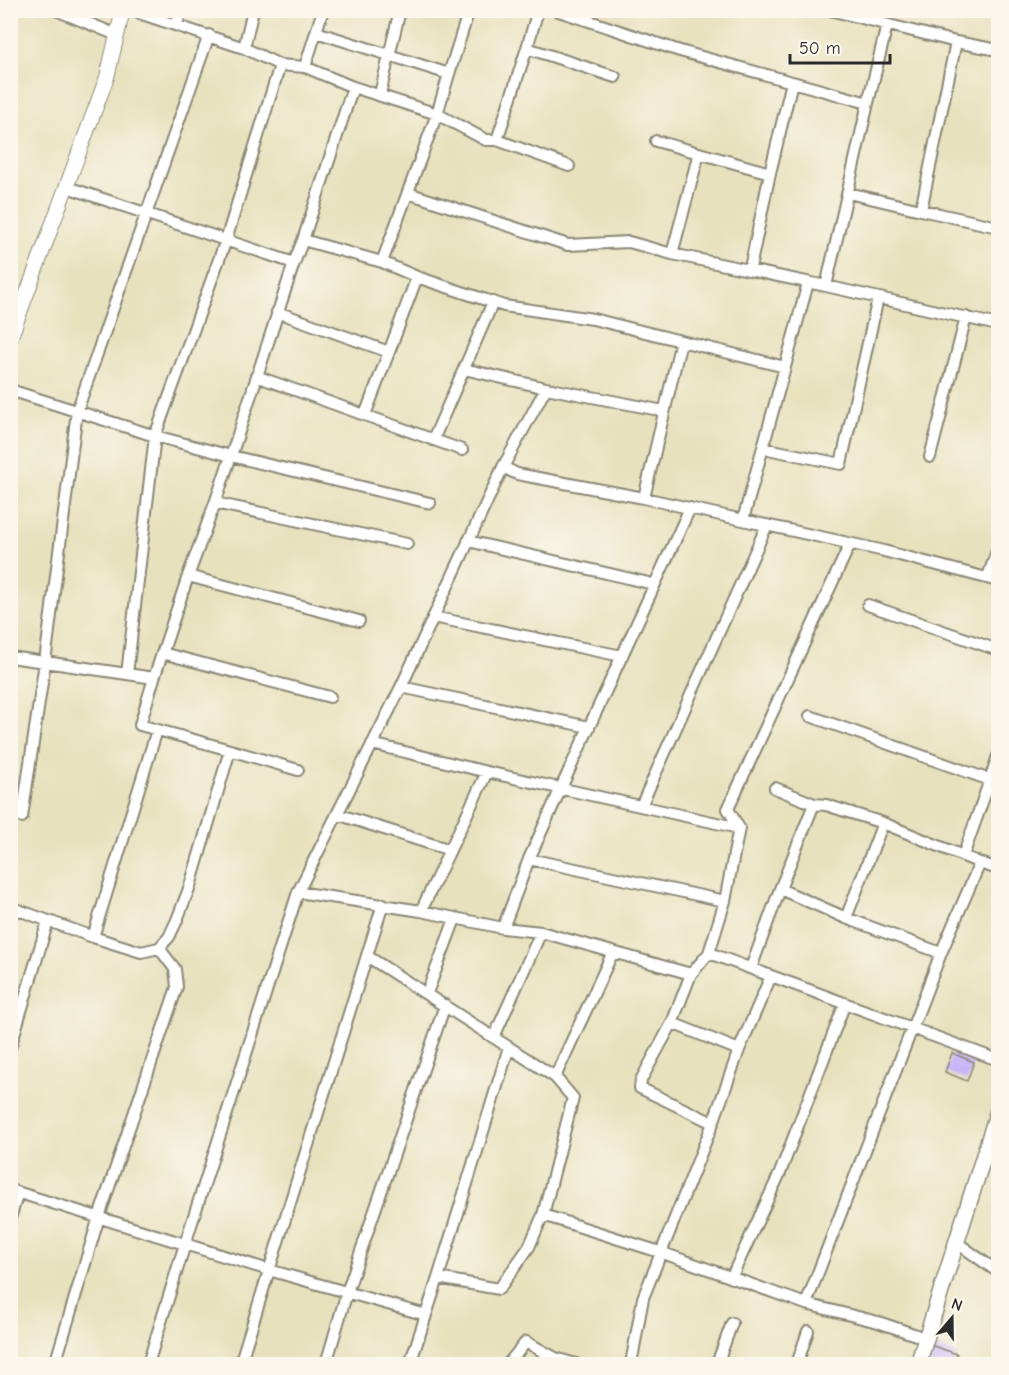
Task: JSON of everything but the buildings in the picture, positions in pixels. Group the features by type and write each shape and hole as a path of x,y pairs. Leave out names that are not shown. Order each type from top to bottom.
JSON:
{"main road":[{"path":"918,1365 999,1111"}],"street":[{"path":"56,10 117,35"},
{"path":"10,339 107,77 123,10"},
{"path":"130,10 209,35 280,65 305,67 353,87 437,114 486,140 497,140 569,166"},
{"path":"177,25 181,10"},
{"path":"244,48 253,10"},
{"path":"305,67 323,10"},
{"path":"380,94 400,10"},
{"path":"382,262 437,114 469,10"},
{"path":"497,140 538,10"},
{"path":"556,10 680,51 868,103"},
{"path":"830,10 956,42 999,50"},
{"path":"826,286 887,24"},
{"path":"316,32 449,74"},
{"path":"22,817 45,662 76,411 209,35"},
{"path":"921,210 956,42"},
{"path":"527,48 615,77"},
{"path":"127,674 155,436 226,240 280,65"},
{"path":"750,268 792,82"},
{"path":"298,770 140,725 162,653 231,456 353,87"},
{"path":"656,141 770,173"},
{"path":"672,254 699,153"},
{"path":"67,187 294,263"},
{"path":"408,193 568,245 628,242 672,254 750,268 999,325"},
{"path":"848,193 999,227"},
{"path":"303,240 382,262 417,278 504,306 593,319 785,367"},
{"path":"365,415 417,278"},
{"path":"743,519 808,283"},
{"path":"763,448 841,464 878,298"},
{"path":"433,440 493,302"},
{"path":"277,312 389,352"},
{"path":"930,458 966,318"},
{"path":"644,498 681,341"},
{"path":"464,369 664,411"},
{"path":"256,376 462,450"},
{"path":"148,1365 298,892 401,687 503,467 546,388"},
{"path":"10,390 155,436 429,503"},
{"path":"503,467 517,474 743,519 993,579 999,548"},
{"path":"215,503 407,544"},
{"path":"503,928 529,859 653,584 690,508"},
{"path":"641,806 766,525"},
{"path":"468,541 653,584"},
{"path":"713,1123 640,1088 641,1080 672,1023 691,974 710,952 725,901 739,828 728,809 850,543"},
{"path":"188,576 359,621"},
{"path":"867,605 999,650"},
{"path":"433,617 622,656"},
{"path":"162,653 330,697"},
{"path":"10,657 154,678"},
{"path":"401,687 589,727"},
{"path":"810,716 990,780"},
{"path":"93,937 157,730"},
{"path":"372,744 739,828"},
{"path":"10,907 141,952 159,948 177,920 190,886 230,750"},
{"path":"963,856 999,756"},
{"path":"421,911 487,772"},
{"path":"775,788 814,804 826,805 883,823 999,869"},
{"path":"751,968 814,804"},
{"path":"337,814 450,850"},
{"path":"846,918 883,823"},
{"path":"529,859 725,901"},
{"path":"806,1304 941,953 981,863"},
{"path":"780,889 846,918 941,953"},
{"path":"298,892 383,904 503,928 542,932 691,974"},
{"path":"240,1365 383,904"},
{"path":"427,993 455,919"},
{"path":"10,1048 48,921"},
{"path":"494,1037 542,932"},
{"path":"55,1365 99,1217 177,987 175,969 159,948"},
{"path":"555,1077 613,952"},
{"path":"710,952 999,1060"},
{"path":"367,956 555,1077 573,1098 543,1215 529,1246 499,1288 438,1278"},
{"path":"631,1365 643,1298 663,1253 739,1050 771,976"},
{"path":"731,1278 780,1173 845,1003"},
{"path":"326,1365 347,1292 444,1005"},
{"path":"672,1023 739,1050"},
{"path":"410,1365 509,1047"},
{"path":"10,1218 14,1192 426,1315"},
{"path":"543,1215 663,1253 806,1304 878,1322 928,1339"},
{"path":"956,1242 999,1272"},
{"path":"717,1365 732,1323"},
{"path":"796,1365 808,1331"},
{"path":"508,1365 526,1342 554,1361 576,1365"}]}
